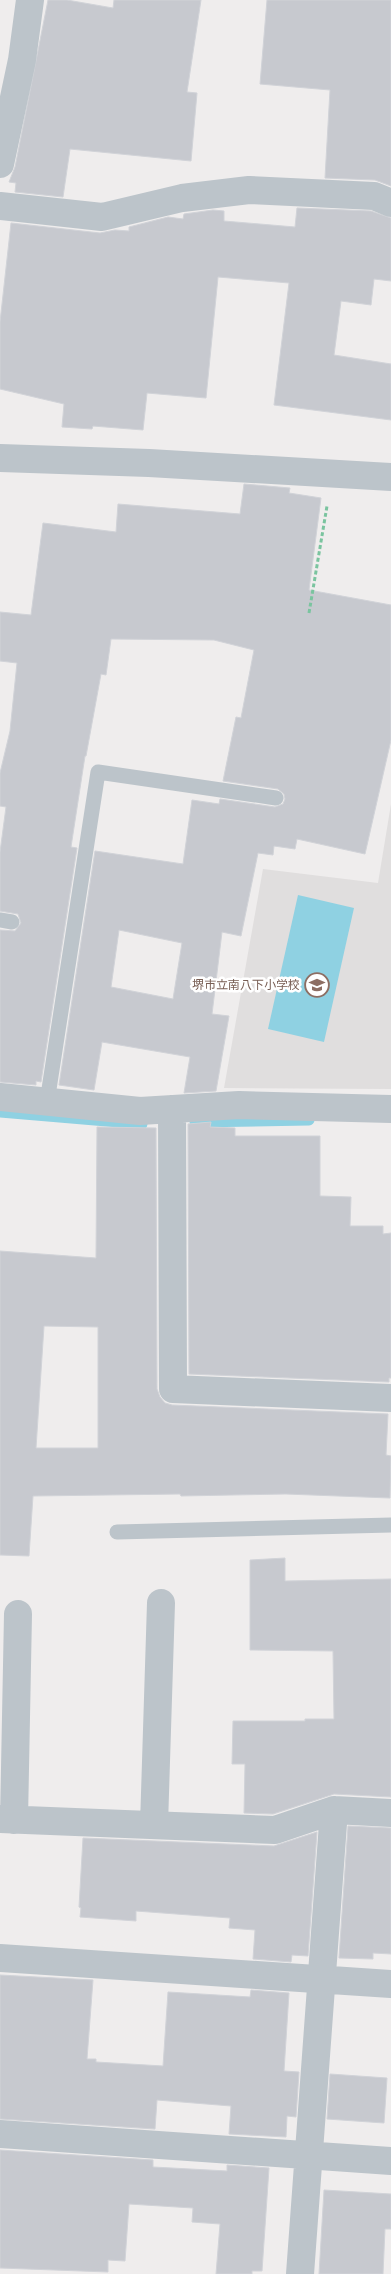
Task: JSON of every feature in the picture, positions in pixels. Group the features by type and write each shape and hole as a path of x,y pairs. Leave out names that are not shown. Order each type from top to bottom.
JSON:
{"street":[{"path":"0,164 22,60 30,0"},
{"path":"0,206 102,217 182,198 249,190 374,196 391,203"},
{"path":"0,458 149,463 391,477"},
{"path":"0,1097 140,1111 239,1105 391,1109"},
{"path":"172,1109 173,1389 391,1398"},
{"path":"154,1825 162,1603"},
{"path":"18,1614 7,1820 275,1830 334,1810 391,1813"},
{"path":"300,2274 334,1810"},
{"path":"0,1958 391,1984"},
{"path":"0,2134 391,2161"}],"lane":[{"path":"47,1102 98,772 276,798"},
{"path":"117,1532 391,1526"}],"path":[{"path":"309,613 332,473"}],"shaded area":[{"name":"堺市立南八下小学校","path":"391,804 391,1089 224,1088 263,869 378,883"}],"water":[{"path":"298,895 354,908 324,1042 268,1029"}],"building":[{"path":"48,0 67,0 113,8 114,0 201,0 187,92 197,93 191,161 70,149 63,197 15,192 16,183 9,182 15,167"},
{"path":"267,0 391,0 391,186 375,180 325,178 330,90 260,84"},
{"path":"297,208 371,211 391,218 391,281 374,279 371,305 341,301 334,355 391,364 391,420 274,405 289,283 218,277 206,398 147,393 143,430 93,426 92,429 62,427 64,404 0,389 0,322 11,223 100,233 115,230 129,231 129,227 168,217 183,219 184,214 213,210 224,211 224,221 295,227"},
{"path":"244,484 290,488 289,493 321,498 309,590 391,605 391,740 365,854 297,839 295,849 274,846 273,855 258,853 241,936 222,932 212,1014 229,1016 216,1091 184,1093 190,1057 102,1042 94,1090 59,1085 95,851 183,864 192,800 219,804 220,799 275,807 283,804 285,799 284,794 278,789 223,781 236,717 241,718 254,650 214,640 111,639 106,675 101,674 85,756 71,847 77,848 41,1082 36,1081 36,1085 0,1082 0,930 15,931 21,923 18,914 0,911 0,852 6,807 0,806 0,773 10,731 17,663 0,661 0,612 31,615 43,523 116,532 118,504 240,514","holes":["119,930 182,943 173,999 111,987"]},
{"path":"211,1122 210,1127 235,1128 235,1136 320,1136 320,1196 351,1197 350,1226 383,1226 383,1234 391,1233 391,1378 389,1378 389,1382 189,1374 188,1124"},
{"path":"97,1127 156,1128 157,1389 160,1397 165,1403 172,1405 388,1414 386,1455 391,1456 390,1498 286,1494 33,1496 29,1556 0,1555 0,1251 96,1258","holes":["44,1326 98,1327 98,1448 36,1448"]},
{"path":"285,1558 285,1581 391,1579 391,1797 334,1794 273,1814 244,1813 245,1764 232,1764 233,1721 334,1719 333,1651 250,1650 250,1560"},
{"path":"348,1826 391,1828 391,1954 373,1953 373,1959 339,1958"},
{"path":"317,1832 308,1956 292,1955 291,1962 253,1959 255,1930 229,1928 230,1918 136,1911 136,1921 80,1917 83,1838 274,1846"},
{"path":"0,1975 93,1980 87,2059 96,2059 96,2062 163,2066 168,1992 250,1997 251,1990 289,1993 284,2071 299,2072 296,2117 287,2116 286,2137 229,2134 231,2106 157,2100 155,2129 0,2119"},
{"path":"330,2074 387,2078 384,2123 327,2119"},
{"path":"0,2150 153,2160 153,2167 227,2171 227,2165 269,2168 262,2271 252,2271 252,2274 216,2274 220,2224 192,2222 193,2208 129,2204 125,2261 108,2260 108,2272 0,2268"},
{"path":"324,2190 391,2194 391,2229 385,2229 383,2274 319,2274"}],"waterway":[{"path":"0,1112 142,1124"},
{"path":"195,1122 309,1120"}],"place":[{"name":"堺市立南八下小学校","path":"317,985"}]}
